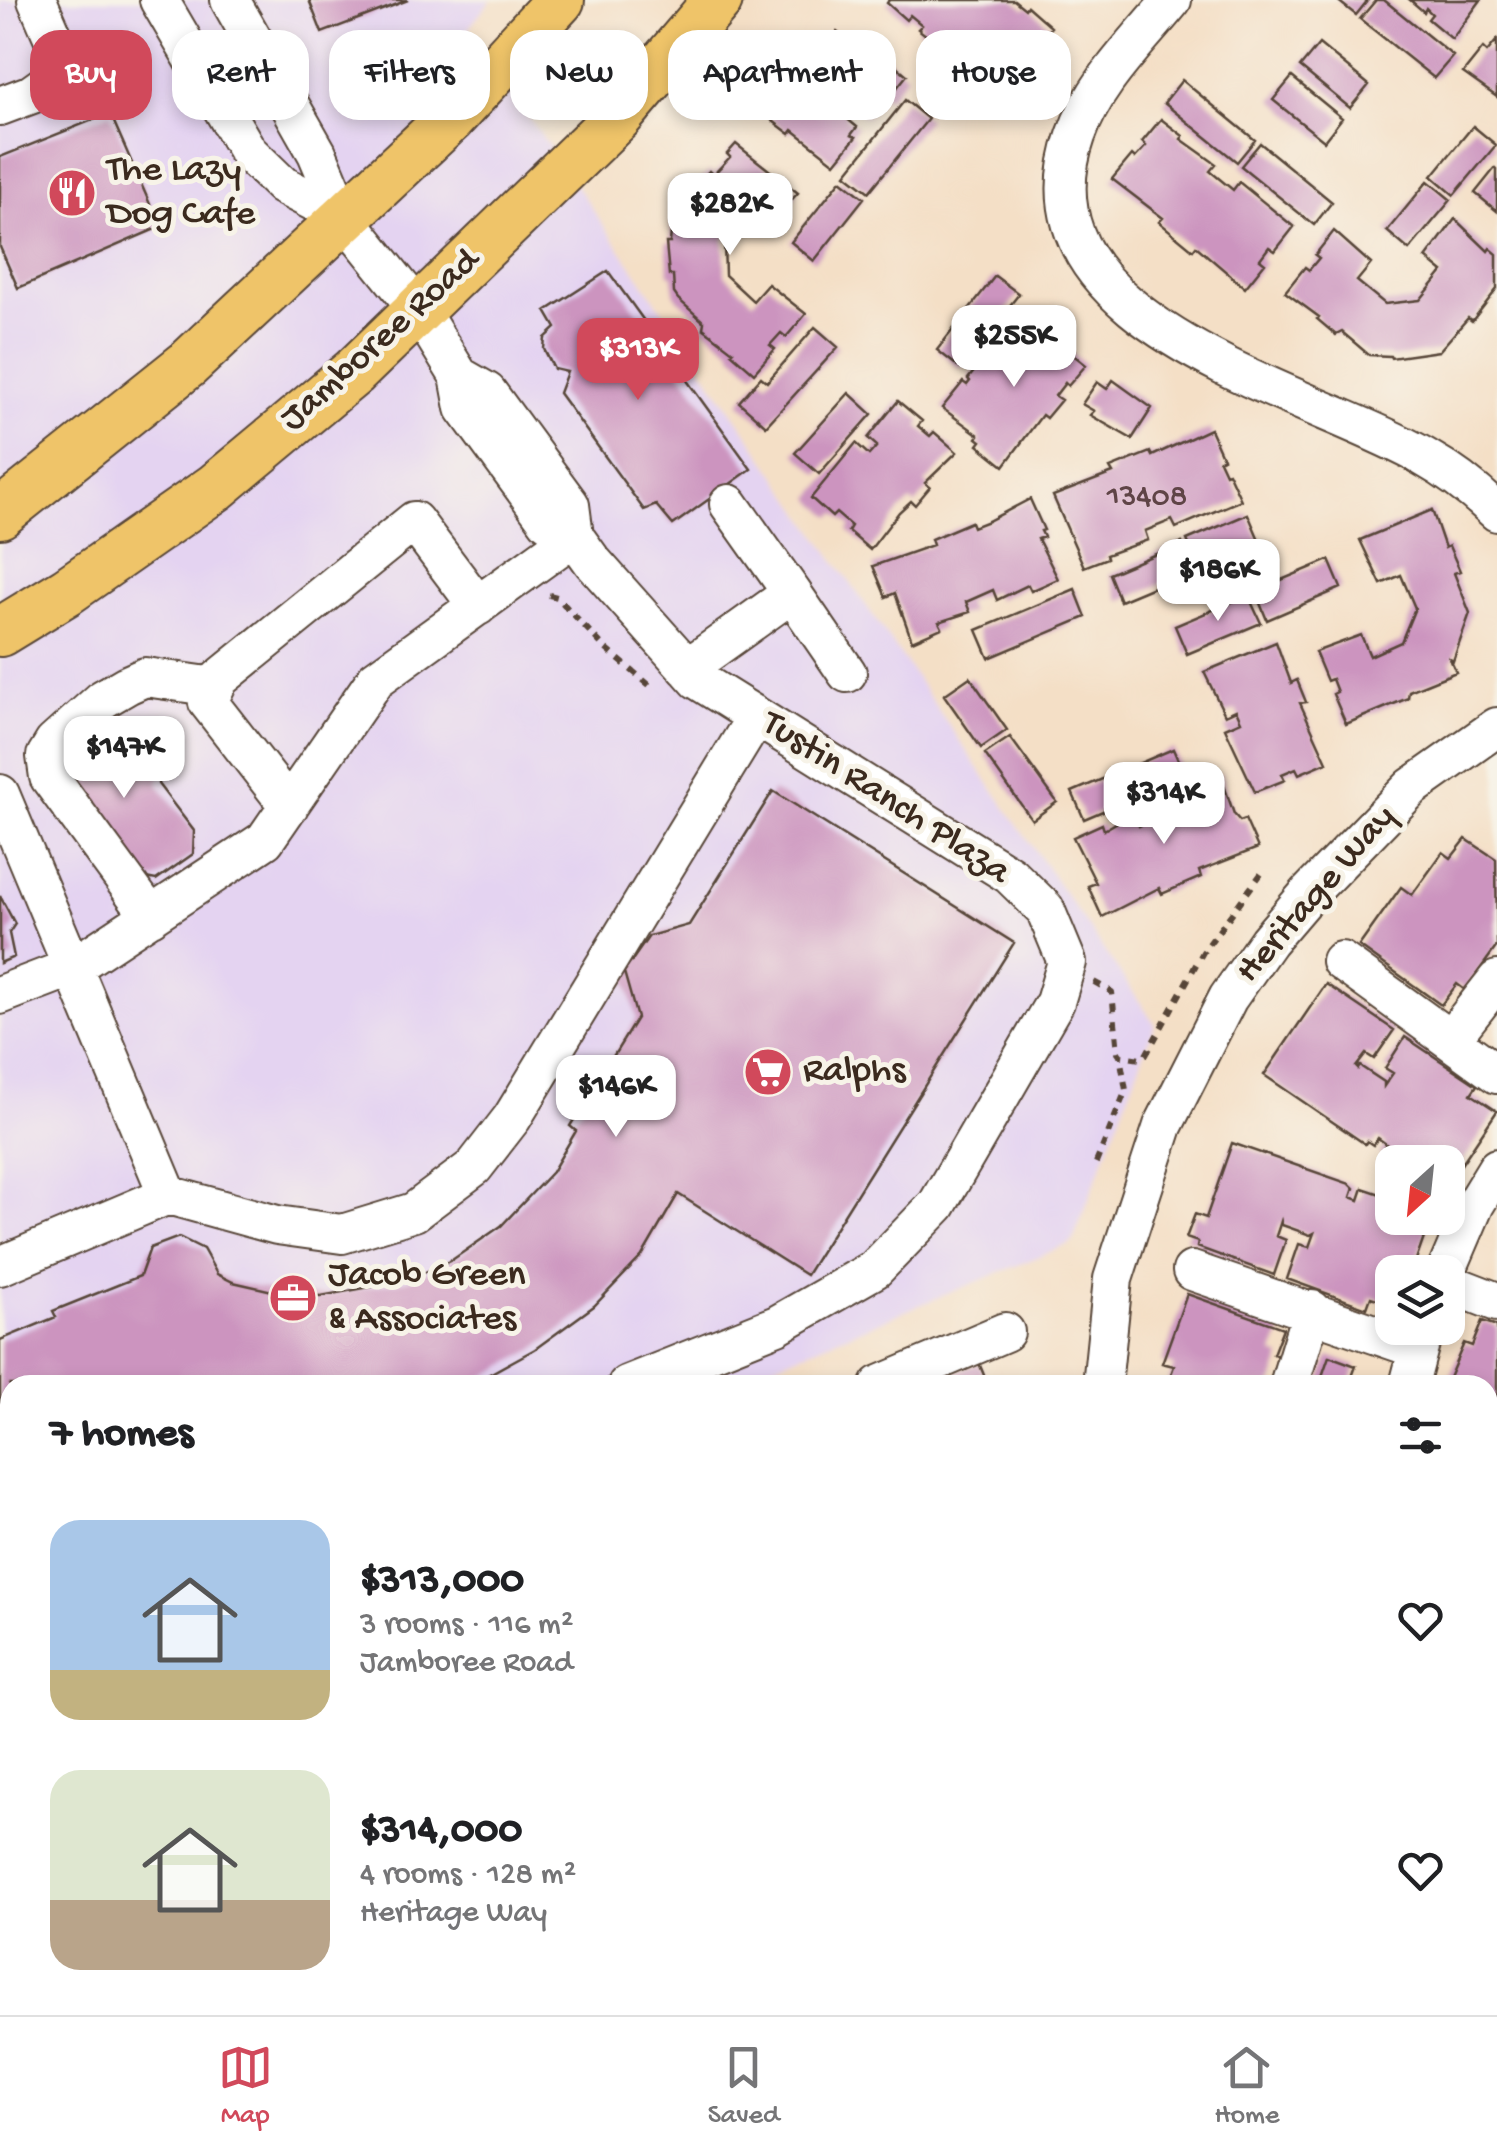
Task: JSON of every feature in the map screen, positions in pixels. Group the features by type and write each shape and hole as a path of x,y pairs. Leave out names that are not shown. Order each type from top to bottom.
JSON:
{"main road":[{"path":"0,514 188,364 450,119 560,0"},
{"name":"Jamboree Road","path":"0,632 216,488 354,372 618,117 718,0"}],"street":[{"path":"0,106 32,94 67,68 37,0"},
{"name":"Tustin Ranch Plaza","path":"158,0 248,152 282,185 344,217"},
{"name":"Tustin Ranch Plaza","path":"230,0 317,153 344,217 418,309 459,376 465,408 548,521 574,536 675,682 698,680 1010,875 1045,910 1067,962 1055,1002 937,1205 875,1269 777,1325 653,1375"},
{"path":"1172,0 1115,69 1091,104 1076,137 1066,207 1078,243 1098,274 1134,309 1181,341 1282,393 1426,457 1497,512"},
{"path":"729,504 847,673"},
{"path":"289,806 208,702 219,679 414,521 478,606"},
{"path":"0,995 72,968 266,840 376,680 574,536"},
{"path":"675,682 792,593"},
{"path":"151,916 48,777 46,756 54,743 103,699 145,677 216,687"},
{"path":"0,1266 168,1196 277,1225 342,1234 414,1212 474,1167 512,1118 756,717"},
{"name":"Heritage Way","path":"1103,1375 1113,1280 1146,1177 1163,1126 1228,998 1268,941 1309,893 1412,787 1497,727"},
{"path":"0,794 168,1196"},
{"path":"1341,961 1497,1074"},
{"path":"1450,1040 1497,980"},
{"path":"1454,1255 1497,1168"},
{"path":"1192,1270 1312,1310 1417,1354"},
{"path":"1465,1290 1497,1302"},
{"path":"1292,1375 1312,1310"},
{"path":"905,1375 1005,1332"}],"path":[{"path":"546,594 557,597 605,648 675,682"},
{"path":"1120,1055 1136,1059 1146,1055 1204,952 1262,874"},
{"path":"1088,980 1112,992 1126,1090 1096,1163"}],"shaded area":[{"path":"0,0 491,0 469,30 329,30 329,120 490,120 490,61 510,90 510,120 531,120 1155,1024 1072,1243 749,1375 0,1375"}],"building":[{"path":"309,0 408,0 329,30 322,33"},
{"path":"1014,0 1051,27 919,30 922,25 910,15 906,20 887,3"},
{"path":"1337,0 1368,0 1356,15"},
{"path":"1376,0 1384,0 1453,56 1434,78 1360,19"},
{"path":"1410,0 1481,0 1452,39 1428,19 1432,14 1426,8 1424,12"},
{"path":"1497,40 1497,97 1463,73 1483,48 1487,52"},
{"path":"1319,44 1369,85 1350,108 1300,67"},
{"path":"896,66 907,75 896,89"},
{"path":"1292,77 1342,118 1324,141 1273,100"},
{"path":"1182,80 1255,140 1237,162 1164,103"},
{"path":"905,100 916,109 916,120 927,120 869,192 846,174 889,120 896,120 896,111"},
{"path":"1161,119 1216,164 1210,171 1233,190 1239,182 1294,227 1275,251 1269,247 1260,259 1265,263 1245,288 1196,246 1193,250 1159,222 1163,218 1112,179 1132,155 1135,158 1146,146 1142,142"},
{"name":"The Lazy Dog Cafe","path":"92,120 113,120 160,227 18,288 0,247 0,157"},
{"path":"772,120 849,120 857,127 851,135 856,137 835,163 793,130 790,134"},
{"path":"1473,126 1496,145 1454,195 1432,176"},
{"path":"1260,143 1332,202 1314,225 1241,166"},
{"path":"736,144 798,193 765,228 747,213 724,239 725,275 753,301 768,284 806,314 786,337 781,333 770,345 775,349 754,373 703,328 704,322 678,299 673,275 669,275 666,243 670,243 672,221 697,193 692,189 709,171 713,175"},
{"path":"1497,170 1497,211 1475,193"},
{"path":"841,180 864,198 814,261 791,242"},
{"path":"1428,181 1451,200 1409,250 1387,231"},
{"path":"1455,219 1488,251 1490,248 1497,254 1497,289 1472,321 1468,318 1439,351 1391,358 1369,355 1342,332 1336,335 1285,292 1305,267 1309,270 1319,258 1315,255 1334,231 1371,264 1357,281 1385,304 1420,300 1443,272 1426,258"},
{"path":"608,271 751,469 673,525 656,505 644,510 559,393 567,372 554,369 544,349 545,338 556,328 546,311"},
{"path":"995,276 1019,294 960,368 937,350"},
{"path":"1016,316 1049,345 1060,344 1086,365 1068,386 1065,383 1055,396 1061,400 1046,418 1042,415 1004,466 978,445 979,435 942,408 963,382 967,385 984,359 997,370 1005,360 994,351 1000,344 996,341"},
{"path":"815,327 838,347 766,426 739,402 761,377 767,382"},
{"path":"1113,380 1152,408 1132,439 1090,415 1094,411 1082,404 1097,382 1107,389"},
{"path":"849,393 872,414 819,474 795,453"},
{"path":"898,401 922,421 918,426 930,436 934,432 957,452 925,483 930,487 915,505 911,501 899,512 870,550 848,531 851,526 836,513 832,517 811,498 856,443 869,455 877,446 868,438"},
{"path":"1210,429 1223,458 1219,460 1241,500 1176,528 1172,520 1145,531 1148,540 1084,567 1053,496 1113,473 1110,468 1150,452 1152,456"},
{"path":"1030,499 1044,530 1044,537 1038,539 1058,579 1031,591 1028,585 997,600 993,590 966,602 970,612 939,622 942,628 912,641 895,593 886,597 873,566 933,545 931,539 971,522 973,527 988,521"},
{"path":"1432,510 1445,548 1449,546 1460,571 1454,573 1470,613 1453,661 1450,659 1456,672 1346,724 1333,694 1337,692 1332,679 1327,681 1315,652 1361,635 1370,656 1401,642 1415,608 1401,575 1381,584 1360,540"},
{"path":"1248,514 1260,542 1199,568 1187,540"},
{"path":"1182,543 1194,570 1120,601 1109,574"},
{"path":"1329,560 1341,588 1267,620 1255,591"},
{"path":"1075,589 1086,617 989,658 977,630"},
{"path":"1248,595 1261,623 1187,654 1175,626"},
{"path":"1276,642 1291,683 1297,680 1306,702 1300,703 1327,762 1299,774 1296,768 1282,774 1285,780 1255,792 1225,728 1241,721 1236,710 1225,715 1204,672"},
{"path":"970,677 1007,730 981,748 944,695"},
{"path":"89,724 113,730 136,757 149,758 161,771 158,784 194,831 193,854 156,880 136,876 54,777 56,749"},
{"path":"1010,737 1057,802 1032,820 985,754"},
{"path":"1173,749 1185,776 1084,819 1072,792"},
{"path":"1220,774 1234,814 1240,821 1245,819 1258,848 1199,871 1201,877 1162,894 1159,888 1102,917 1088,886 1096,883 1073,837 1102,824 1104,830 1133,813 1139,826 1166,813 1161,802 1194,791 1192,786"},
{"name":"Ralphs","path":"773,791 1014,943 806,1275 678,1194 642,1256 594,1306 535,1349 488,1375 0,1375 0,1340 56,1317 53,1311 140,1276 150,1248 179,1237 203,1249 217,1274 233,1282 281,1293 321,1296 408,1280 452,1260 501,1226 552,1172 576,1131 570,1126 637,1018 624,972 649,936 689,925"},
{"path":"1466,839 1496,859 1497,946 1465,990 1457,984 1441,1005 1359,946 1401,887 1412,895 1443,852 1451,858"},
{"path":"0,896 15,924 9,933 14,957 0,963"},
{"path":"1326,984 1394,1030 1374,1059 1366,1054 1358,1069 1360,1066 1384,1082 1384,1086 1393,1073 1385,1068 1405,1037 1477,1085 1471,1094 1497,1111 1465,1159 1465,1145 1385,1145 1378,1138 1373,1145 1367,1141 1365,1144 1264,1075"},
{"path":"1232,1143 1350,1184 1354,1188 1351,1197 1359,1200 1363,1188 1375,1192 1375,1235 1425,1235 1418,1255 1375,1255 1375,1298 1371,1297 1367,1308 1287,1279 1299,1244 1309,1247 1314,1233 1282,1225 1281,1221 1276,1236 1286,1240 1274,1275 1197,1247 1198,1242 1186,1238 1195,1214 1206,1218"},
{"path":"1187,1294 1283,1328 1273,1354 1282,1357 1276,1375 1171,1375 1174,1366 1162,1363"},
{"path":"1482,1321 1497,1326 1497,1375 1450,1375 1465,1343 1472,1346"},
{"path":"1329,1356 1356,1366 1353,1375 1322,1375"},
{"path":"979,1363 984,1375 947,1375"}],"place":[{"name":"The Lazy Dog Cafe","path":"72,193"},
{"name":"Ralphs","path":"768,1072"},
{"name":"Jacob Green & Associates","path":"293,1298"}]}
